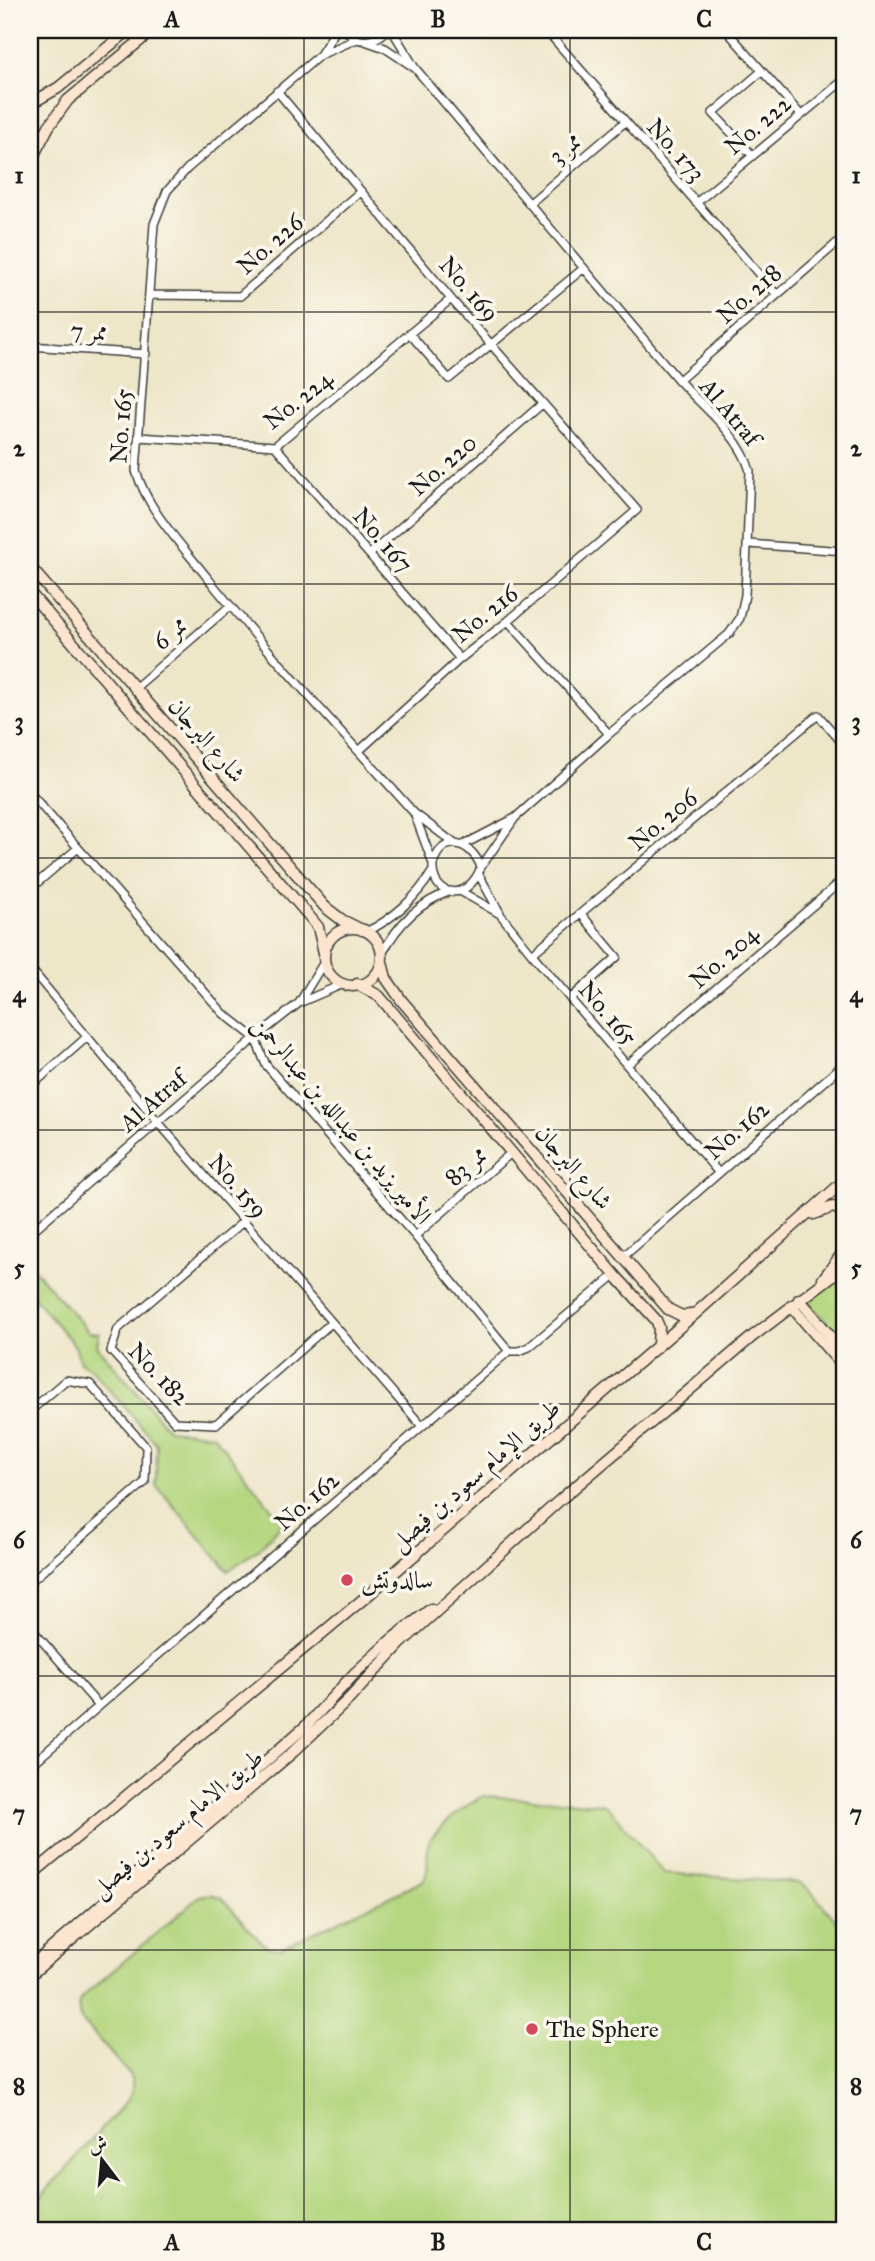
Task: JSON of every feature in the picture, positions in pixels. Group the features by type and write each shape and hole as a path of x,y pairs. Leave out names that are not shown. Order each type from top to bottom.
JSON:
{"main road":[{"path":"30,104 64,83 129,30"},
{"path":"30,162 49,126 68,100 153,30"},
{"name":"شارع البرجان","path":"30,567 325,906 342,920 377,939 386,978 402,1001 668,1309 682,1316 695,1313"},
{"name":"شارع البرجان","path":"30,593 318,927 324,958 335,980 344,984"},
{"path":"324,958 330,940 337,933 346,929 364,931"},
{"path":"344,984 357,984 374,976 382,958"},
{"name":"شارع البرجان","path":"357,984 379,996 656,1320 659,1327 659,1344"},
{"name":"طريق الإمام سعود بن فيصل","path":"30,1876 367,1596 845,1180"},
{"path":"801,1220 822,1209 833,1207 845,1212"},
{"path":"818,1285 845,1250"},
{"path":"30,1967 306,1726 355,1673 391,1640 462,1587 561,1499 795,1303 845,1266"},
{"path":"795,1303 845,1354"},
{"path":"795,1303 845,1369"},
{"name":"طريق الامام سعود بن فيصل","path":"30,1975 273,1770 349,1699 400,1644 462,1587"}],"street":[{"path":"320,55 336,30"},
{"path":"345,30 361,40 385,48 415,68"},
{"path":"320,55 361,40 380,37 390,30 415,68"},
{"path":"726,30 801,115"},
{"name":"No. 173","path":"549,31 777,295"},
{"name":"No. 165","path":"320,55 188,168 167,191 154,225 146,354 139,437 135,452 136,471 142,489 160,519 230,606 414,813"},
{"name":"Al Atraf","path":"415,68 678,381 727,432 746,457 750,471 745,595 740,618 729,634 609,734 516,818 480,871"},
{"path":"752,155 713,113 762,71"},
{"name":"No. 222","path":"696,202 845,79"},
{"name":"No. 169","path":"278,90 451,299 637,510"},
{"name":"ممر 3","path":"529,204 625,122"},
{"name":"No. 226","path":"150,295 240,296 361,191"},
{"name":"No. 218","path":"678,381 845,236"},
{"path":"410,334 449,379 584,268"},
{"name":"No. 224","path":"139,437 275,446 451,299"},
{"name":"ممر 7","path":"30,346 146,354"},
{"name":"No. 220","path":"370,554 542,404"},
{"name":"No. 167","path":"275,446 460,659"},
{"name":"No. 216","path":"359,751 460,659 637,510"},
{"path":"748,544 845,551"},
{"name":"ممر 6","path":"135,688 230,606"},
{"path":"508,621 609,734"},
{"name":"No. 206","path":"532,954 818,715 845,746"},
{"name":"الأمير يزيد بن عبدالله بن عبدالرحمن","path":"30,793 223,1013 255,1038 267,1065 415,1236 509,1351"},
{"path":"414,813 474,853 500,914"},
{"path":"414,813 440,886 451,891"},
{"name":"Al Atraf","path":"459,845 516,818"},
{"path":"364,931 384,922 421,890 440,850 459,845"},
{"path":"30,890 78,848"},
{"path":"382,958 393,933 428,900 470,887 480,871"},
{"name":"No. 204","path":"628,1064 845,878"},
{"name":"No. 165","path":"460,891 500,914 718,1172"},
{"path":"570,999 617,957 581,914"},
{"path":"299,1003 324,958"},
{"name":"No. 159","path":"30,968 158,1122 421,1425"},
{"path":"299,1003 344,984"},
{"name":"Al Atraf","path":"31,1232 299,1003"},
{"path":"30,1087 87,1037"},
{"name":"No. 162","path":"624,1256 845,1063"},
{"name":"ممر 83","path":"415,1236 511,1153"},
{"name":"No. 182","path":"244,1221 118,1329 111,1351 175,1422 216,1424 331,1324"},
{"name":"No. 162","path":"30,1766 509,1351 529,1347 615,1275"},
{"path":"30,1411 66,1380 90,1384 146,1447 145,1482 30,1582"},
{"path":"30,1627 98,1705"}],"green space":[{"path":"30,1265 89,1332 99,1333 97,1346 168,1429 214,1435 283,1523 259,1549 228,1571 156,1485 157,1444 92,1370 80,1362 75,1346 30,1293"},
{"path":"845,1267 845,1344 807,1300"},
{"path":"485,1796 607,1806 664,1873 800,1883 808,1888 845,1931 845,2231 30,2231 30,2209 128,2100 132,2090 129,2074 80,2018 78,2007 81,1998 200,1896 211,1894 222,1898 261,1942 268,1947 279,1949 423,1881 427,1872 428,1847 432,1837 464,1809"}],"place":[{"name":"سالدوتش","path":"347,1580"},
{"name":"The Sphere","path":"532,2029"}]}
